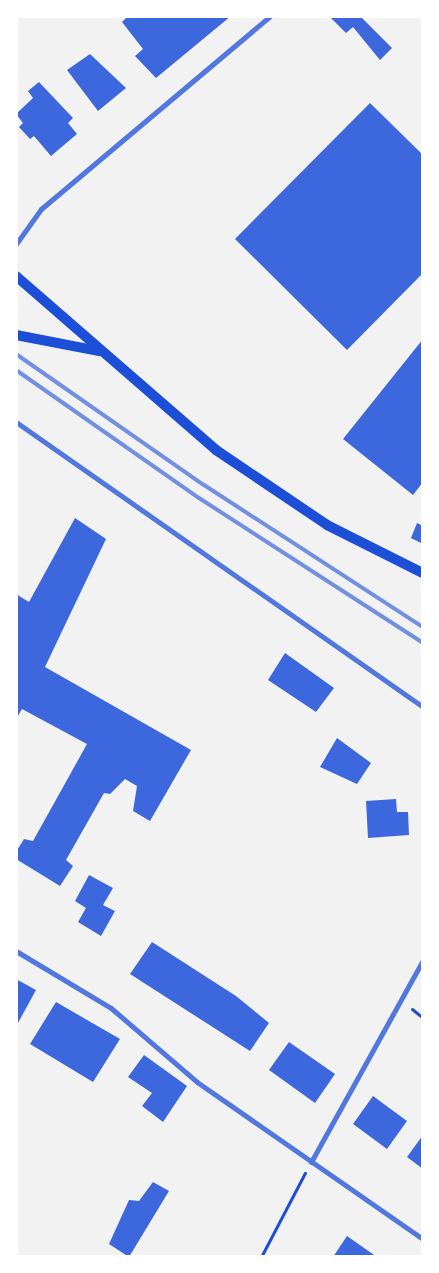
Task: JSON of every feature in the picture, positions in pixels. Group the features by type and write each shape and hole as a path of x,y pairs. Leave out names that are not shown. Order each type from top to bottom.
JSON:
{"main road":[{"path":"16,276 216,450 258,480 328,525 423,573"},
{"path":"16,335 100,351"}],"street":[{"path":"16,244 41,209 270,16"},
{"path":"16,422 423,707"},
{"path":"16,951 111,1008 197,1082 423,1238"},
{"path":"311,1162 423,960"}],"path":[{"path":"261,1257 311,1162"}],"building":[{"path":"128,16 135,18 231,16 156,78 135,56 143,49 122,22"},
{"path":"329,16 360,16 392,48 380,60 353,27 346,33"},
{"path":"90,54 126,88 98,111 67,70"},
{"path":"39,82 73,118 68,123 77,134 51,156 34,136 30,139 19,127 23,123 16,114 33,98 28,91"},
{"path":"370,103 423,155 423,273 347,350 235,239"},
{"path":"423,339 423,482 413,495 343,439"},
{"path":"75,518 106,539 45,667 191,750 150,821 133,811 137,786 125,779 110,794 104,793 66,860 73,866 60,886 16,859 16,852 24,839 33,841 87,744 22,709 16,719 16,594 29,602"},
{"path":"417,523 423,526 423,544 411,538"},
{"path":"285,653 334,688 316,712 268,680"},
{"path":"337,738 371,763 357,784 320,767"},
{"path":"396,799 397,812 408,812 409,835 368,838 366,801"},
{"path":"89,875 113,888 103,905 115,911 101,936 78,922 86,908 75,901"},
{"path":"152,942 236,996 269,1023 250,1051 130,974"},
{"path":"16,979 36,990 18,1023 16,1023"},
{"path":"56,1002 120,1039 93,1082 30,1044"},
{"path":"289,1042 335,1074 315,1103 269,1070"},
{"path":"144,1055 187,1086 163,1122 142,1106 152,1093 128,1077"},
{"path":"373,1096 407,1121 387,1149 353,1124"},
{"path":"423,1135 423,1169 407,1157"},
{"path":"153,1182 169,1191 129,1257 109,1244 129,1200 139,1201"},
{"path":"347,1236 377,1257 333,1257"}],"railway":[{"path":"16,354 204,485 423,627"},
{"path":"16,370 199,498 423,643"}]}
